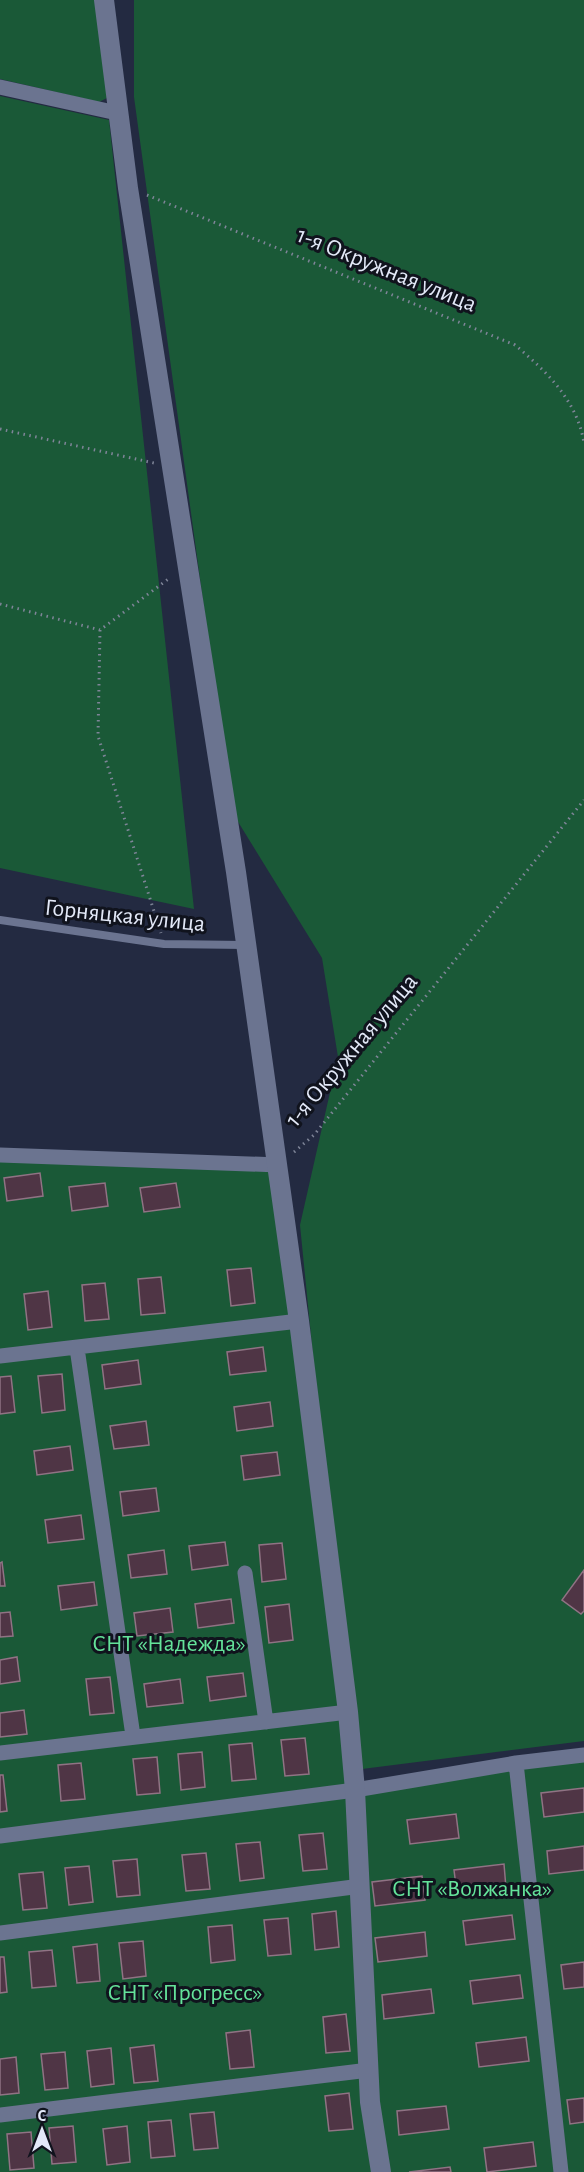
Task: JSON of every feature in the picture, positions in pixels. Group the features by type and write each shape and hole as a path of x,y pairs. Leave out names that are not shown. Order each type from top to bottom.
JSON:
{"street":[{"path":"104,0 128,188 246,945 279,1165 299,1321 348,1712 361,1886 370,2102 381,2172"},
{"path":"0,87 117,113"},
{"path":"0,1155 279,1165"},
{"path":"0,1356 299,1321"},
{"path":"77,1348 133,1736"},
{"path":"246,1573 266,1722"},
{"path":"0,1753 348,1712"},
{"path":"0,1836 355,1790 516,1763 584,1755"},
{"path":"516,1763 561,2172"},
{"path":"0,1933 361,1886"},
{"path":"0,2115 369,2070"}],"lane":[{"name":"Горняцкая улица","path":"0,920 164,944 246,945"}],"path":[{"name":"1-я Окружная улица","path":"128,188 515,345 547,372 570,404 584,443"},
{"path":"0,429 171,466"},
{"path":"100,630 187,565"},
{"path":"0,604 100,630"},
{"path":"100,630 98,736 164,944"},
{"name":"1-я Окружная улица","path":"279,1165 314,1134 584,800"}],"green space":[{"path":"0,0 98,0 107,98 99,102 0,79"},
{"path":"134,0 584,0 584,1741 362,1769 324,1466 300,1225 338,1057 322,958 232,812 134,97"},
{"path":"0,96 109,120 194,909 0,868"},
{"path":"0,1155 279,1165 355,1790 584,1758 584,2172 0,2172"}],"building":[{"path":"40,1173 43,1196 7,1201 4,1178"},
{"path":"105,1183 108,1206 72,1211 69,1187"},
{"path":"176,1183 180,1207 144,1212 140,1188"},
{"path":"251,1268 255,1303 231,1306 227,1270"},
{"path":"161,1277 165,1313 141,1315 138,1279"},
{"path":"105,1283 109,1319 85,1321 82,1285"},
{"path":"48,1291 52,1327 28,1330 24,1294"},
{"path":"263,1347 266,1371 230,1375 227,1352"},
{"path":"138,1360 141,1384 105,1389 102,1365"},
{"path":"62,1374 65,1410 42,1413 38,1376"},
{"path":"11,1376 15,1412 0,1414 0,1377"},
{"path":"270,1402 273,1426 237,1431 234,1407"},
{"path":"146,1421 149,1445 114,1449 110,1426"},
{"path":"70,1446 73,1470 37,1475 34,1451"},
{"path":"277,1452 280,1475 244,1480 241,1456"},
{"path":"156,1488 159,1511 123,1516 120,1492"},
{"path":"81,1515 84,1539 48,1543 45,1520"},
{"path":"225,1542 228,1565 192,1570 189,1546"},
{"path":"282,1543 286,1579 262,1582 259,1545"},
{"path":"164,1550 167,1574 131,1578 128,1555"},
{"path":"2,1562 5,1586 0,1586 0,1563"},
{"path":"584,1570 584,1611 581,1614 562,1600"},
{"path":"94,1582 97,1605 61,1610 58,1586"},
{"path":"231,1599 234,1623 198,1628 195,1604"},
{"path":"289,1604 293,1640 269,1643 265,1607"},
{"path":"170,1608 173,1632 137,1636 134,1613"},
{"path":"10,1612 13,1636 0,1637 0,1613"},
{"path":"17,1657 20,1681 0,1684 0,1660"},
{"path":"243,1673 246,1696 210,1701 207,1677"},
{"path":"110,1677 114,1713 90,1715 86,1679"},
{"path":"180,1679 183,1703 147,1707 144,1684"},
{"path":"24,1710 27,1734 0,1737 0,1713"},
{"path":"305,1738 309,1774 285,1776 281,1740"},
{"path":"252,1743 256,1779 232,1781 229,1745"},
{"path":"202,1752 205,1787 181,1790 178,1754"},
{"path":"157,1757 160,1793 137,1795 133,1759"},
{"path":"81,1763 85,1799 61,1801 58,1765"},
{"path":"0,1775 3,1775 7,1811 0,1812"},
{"path":"584,1788 584,1812 544,1817 541,1793"},
{"path":"456,1814 459,1838 410,1844 407,1820"},
{"path":"323,1833 327,1869 303,1871 299,1835"},
{"path":"260,1842 264,1878 240,1881 236,1844"},
{"path":"584,1846 584,1870 549,1874 547,1851"},
{"path":"206,1853 210,1889 186,1891 182,1855"},
{"path":"137,1859 140,1895 117,1897 113,1861"},
{"path":"504,1864 506,1888 457,1894 454,1870"},
{"path":"89,1866 93,1902 69,1905 65,1868"},
{"path":"43,1872 47,1908 23,1910 19,1874"},
{"path":"422,1876 425,1900 375,1906 372,1882"},
{"path":"336,1911 339,1947 315,1950 312,1914"},
{"path":"512,1915 515,1939 466,1945 463,1921"},
{"path":"288,1918 291,1954 268,1956 264,1920"},
{"path":"232,1925 235,1960 211,1963 208,1927"},
{"path":"425,1932 427,1956 378,1962 375,1938"},
{"path":"143,1941 146,1976 123,1979 119,1943"},
{"path":"97,1944 100,1981 77,1983 73,1947"},
{"path":"52,1950 56,1986 32,1988 29,1952"},
{"path":"0,1957 4,1957 7,1992 0,1993"},
{"path":"584,1962 584,1987 564,1989 561,1965"},
{"path":"520,1975 523,1998 473,2004 470,1981"},
{"path":"431,1989 434,2013 384,2019 382,1995"},
{"path":"346,2014 350,2051 326,2053 323,2017"},
{"path":"250,2030 254,2067 230,2069 226,2033"},
{"path":"526,2037 529,2061 479,2067 476,2043"},
{"path":"154,2045 158,2081 134,2083 130,2048"},
{"path":"111,2048 114,2084 91,2087 87,2051"},
{"path":"65,2052 68,2088 45,2090 41,2054"},
{"path":"16,2057 19,2093 0,2095 0,2059"},
{"path":"349,2093 353,2129 329,2131 325,2096"},
{"path":"584,2098 584,2122 570,2124 567,2100"},
{"path":"446,2106 449,2129 399,2135 397,2111"},
{"path":"214,2112 218,2148 194,2150 190,2114"},
{"path":"171,2120 175,2156 151,2158 148,2122"},
{"path":"73,2126 76,2162 52,2164 49,2128"},
{"path":"127,2126 130,2162 107,2165 103,2129"},
{"path":"31,2132 34,2168 10,2170 7,2134"},
{"path":"533,2142 536,2166 487,2172 484,2148"},
{"path":"450,2167 451,2172 409,2172"}],"park label":[{"name":"СНТ «Надежда»","path":"169,1643"},
{"name":"СНТ «Волжанка»","path":"472,1888"},
{"name":"СНТ «Прогресс»","path":"185,1992"}]}
